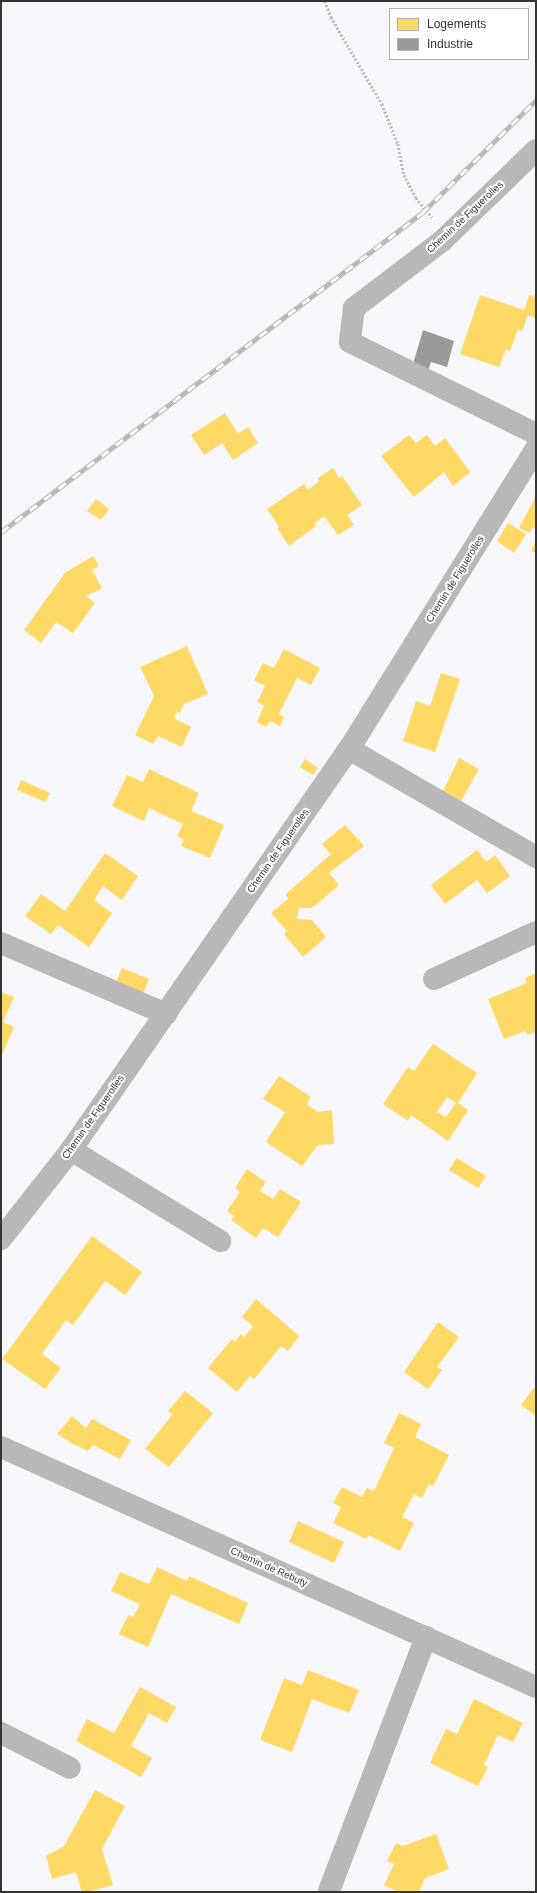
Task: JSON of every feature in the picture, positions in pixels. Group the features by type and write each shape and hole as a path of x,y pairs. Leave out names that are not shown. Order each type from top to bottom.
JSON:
{"street":[{"name":"Chemin de Figuerolles","path":"536,150 448,236 354,308 350,342 536,434"},
{"name":"Chemin de Figuerolles","path":"1,1239 71,1150 349,749 536,449"},
{"path":"349,749 536,857"},
{"path":"434,979 536,932"},
{"path":"1,944 166,1014"},
{"path":"71,1150 220,1241"},
{"name":"Chemin de Rebuty","path":"1,1447 536,1687"},
{"path":"328,1891 426,1637"},
{"path":"1,1733 70,1768"}],"path":[{"path":"325,1 331,16 382,104 398,144 404,175 416,198 448,236"}],"building: Logements":[{"path":"480,295 524,310 529,295 536,297 536,318 528,315 522,331 518,329 510,351 506,349 499,367 460,354"},
{"path":"225,413 238,434 248,427 258,443 233,460 222,443 204,455 191,435"},
{"path":"409,435 416,443 427,435 435,446 445,438 470,472 453,486 444,472 414,497 381,456"},
{"path":"333,468 339,478 342,476 362,505 347,515 354,525 338,535 324,516 315,523 316,526 289,546 267,509 304,484 308,490 319,481 318,478"},
{"path":"536,496 536,528 533,527 529,533 519,528"},
{"path":"96,499 109,509 101,520 87,511"},
{"path":"508,523 526,534 514,553 497,541"},
{"path":"536,540 536,553 531,551"},
{"path":"93,556 99,566 92,570 102,588 86,596 95,603 73,633 56,622 41,643 24,630 65,573"},
{"path":"187,646 208,694 184,704 180,713 177,712 174,718 191,727 182,747 158,736 153,744 135,735 154,696 140,667"},
{"path":"284,649 320,668 311,685 297,678 279,714 284,717 280,726 270,721 266,727 257,722 264,706 257,702 265,686 254,680 263,663 274,668"},
{"path":"441,673 460,679 435,752 403,741 416,701 430,706"},
{"path":"459,758 479,769 461,801 443,791"},
{"path":"305,759 318,768 313,775 300,767"},
{"path":"149,769 199,793 191,811 224,825 210,858 181,846 184,840 177,836 183,824 149,808 144,821 112,806 127,775 143,782"},
{"path":"21,780 50,793 45,802 17,790"},
{"path":"345,825 364,846 329,873 339,885 312,908 299,908 297,919 312,920 326,937 303,957 284,934 287,931 271,913 289,898 285,895 331,854 322,844"},
{"path":"477,850 486,862 495,855 510,876 487,893 477,880 445,904 431,885"},
{"path":"105,853 138,876 122,900 103,886 94,900 112,913 89,947 58,925 51,934 25,916 41,894 65,911"},
{"path":"122,968 149,979 142,996 115,984"},
{"path":"536,973 536,1032 527,1035 525,1031 504,1039 488,999 527,983 525,978"},
{"path":"1,992 14,997 3,1022 14,1027 1,1057"},
{"path":"433,1044 477,1073 458,1103 468,1110 448,1141 411,1115 408,1121 383,1104 408,1067 414,1071","holes":["447,1097 456,1103 446,1117 437,1112"]},
{"path":"279,1076 311,1097 307,1104 317,1112 332,1110 334,1144 318,1145 302,1166 266,1142 285,1112 263,1099"},
{"path":"457,1158 486,1176 478,1188 449,1170"},
{"path":"247,1169 266,1182 260,1191 273,1199 280,1189 301,1202 278,1237 263,1228 256,1238 231,1220 234,1216 227,1211 240,1192 235,1188"},
{"path":"92,1236 142,1272 125,1295 105,1281 73,1325 66,1320 42,1354 61,1368 45,1389 2,1359"},
{"path":"256,1299 299,1336 288,1351 281,1346 254,1379 250,1376 237,1392 208,1368 232,1339 235,1342 241,1334 244,1337 253,1326 242,1317"},
{"path":"438,1322 459,1337 437,1367 442,1370 428,1389 404,1372"},
{"path":"536,1385 536,1416 521,1405"},
{"path":"185,1391 213,1413 169,1467 145,1449 172,1415 168,1411"},
{"path":"399,1413 421,1424 415,1437 449,1455 433,1486 429,1484 422,1498 414,1494 402,1517 414,1523 400,1551 368,1535 366,1539 333,1523 341,1507 333,1503 342,1487 362,1497 367,1488 374,1491 394,1448 384,1443"},
{"path":"72,1416 86,1428 92,1419 131,1440 120,1459 93,1445 88,1451 57,1434"},
{"path":"298,1521 344,1542 334,1563 289,1542"},
{"path":"157,1567 187,1581 189,1576 248,1603 239,1624 171,1594 148,1647 119,1634 128,1615 133,1617 140,1604 111,1591 120,1572 149,1584"},
{"path":"308,1670 359,1690 349,1713 312,1699 292,1752 260,1740 284,1678 302,1685"},
{"path":"140,1687 176,1707 167,1723 149,1713 131,1746 152,1758 141,1777 76,1741 87,1719 114,1733"},
{"path":"474,1699 523,1723 513,1742 498,1735 484,1765 488,1767 478,1786 430,1763 446,1729 457,1734"},
{"path":"95,1790 125,1806 102,1849 113,1885 89,1892 82,1892 76,1872 52,1879 46,1856 64,1846"},
{"path":"436,1834 449,1869 425,1878 419,1892 399,1892 384,1885 394,1864 387,1861 396,1843 403,1846"}],"building: Industrie":[{"path":"423,330 454,341 447,367 431,362 428,371 413,364"}],"railway":[{"path":"1,532 422,213 536,100"}]}
